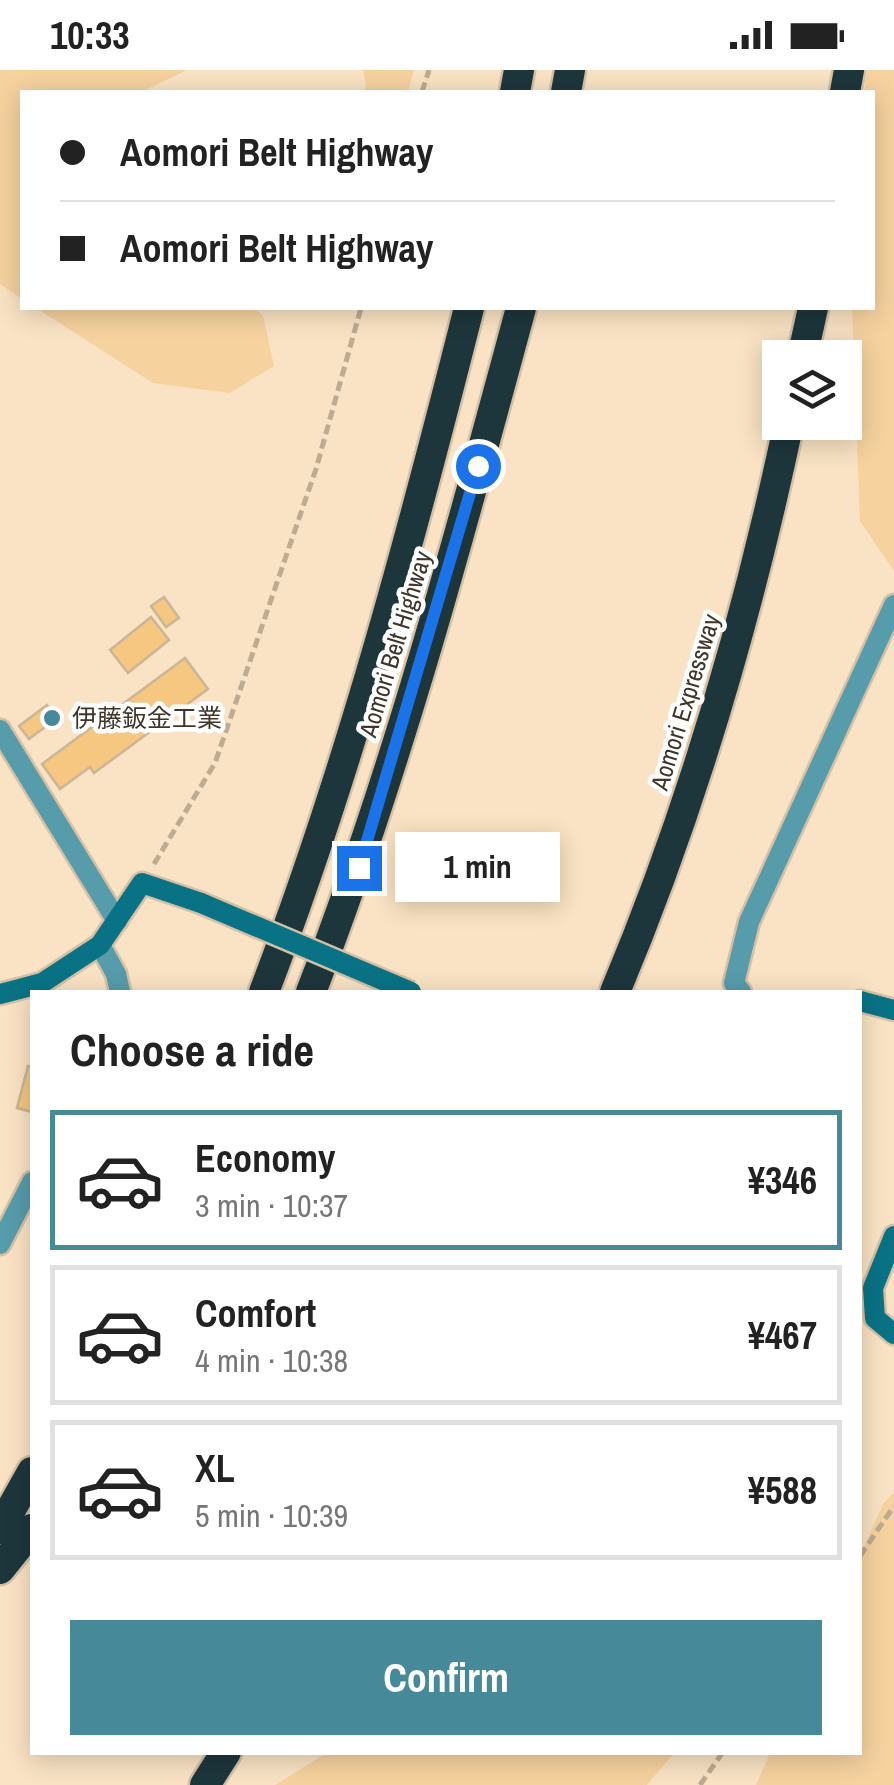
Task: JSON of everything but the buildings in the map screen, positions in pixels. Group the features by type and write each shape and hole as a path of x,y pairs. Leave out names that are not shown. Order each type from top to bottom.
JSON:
{"highway":[{"name":"Aomori Belt Highway","path":"265,990 293,916 370,673 468,310"},
{"name":"Aomori Belt Highway","path":"311,990 359,868 521,310"},
{"path":"806,340 812,310"},
{"name":"Aomori Expressway","path":"616,990 698,770 763,546 784,440"},
{"path":"0,1528 30,1476"},
{"path":"0,1570 30,1531"},
{"path":"206,1785 224,1755"}],"street":[{"path":"739,990 734,983 749,922 894,605"},
{"path":"0,730 117,921"},
{"path":"0,994 42,983 100,945 142,883 201,903 405,990"},
{"path":"100,945 116,974 120,990"},
{"path":"862,1002 894,1010"},
{"path":"0,1244 30,1186"},
{"path":"894,1236 873,1288 875,1318 894,1334"}],"path":[{"path":"142,883 215,763 316,469 360,310"},
{"path":"862,1553 894,1506"},
{"path":"700,1785 721,1755"}],"shaded area":[{"path":"0,70 187,70 145,90 20,90 20,298 0,284"},
{"path":"363,70 414,70 409,90 364,90"},
{"path":"867,70 894,70 894,571 860,521 857,440 862,440 862,340 853,340 852,310 875,310 875,90 864,90"},
{"path":"39,310 257,310 263,316 274,366 230,393 153,383"},
{"path":"894,1492 894,1785 756,1785 769,1755 862,1755 862,1551 883,1504"},
{"path":"323,1755 672,1755 647,1785 275,1785"}],"place":[{"name":"伊藤鈑金工業","path":"52,718"}],"route":[{"path":"359,868 478,466"}]}
